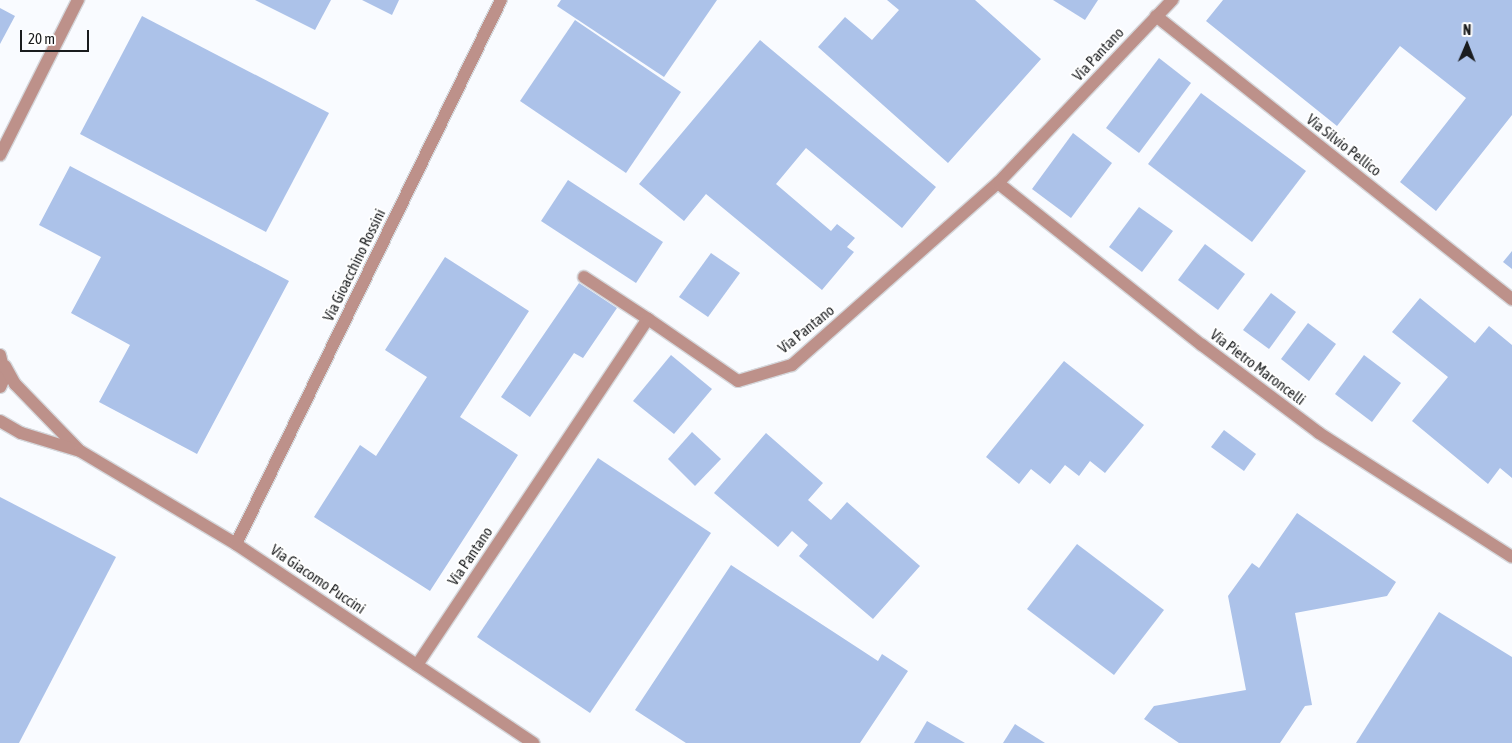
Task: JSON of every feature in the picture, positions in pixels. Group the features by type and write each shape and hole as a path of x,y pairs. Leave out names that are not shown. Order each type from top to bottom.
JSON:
{"street":[{"path":"0,155 78,0"},
{"name":"Via Gioacchino Rossini","path":"236,544 501,0"},
{"name":"Via Pantano","path":"417,665 648,319 738,381 792,365 998,183 1172,0"},
{"name":"Via Silvio Pellico","path":"1156,16 1512,298"},
{"name":"Via Pietro Maroncelli","path":"998,183 1202,346 1319,434 1512,557"},
{"path":"584,277 648,319"},
{"path":"0,387 2,360"},
{"name":"Via Giacomo Puccini","path":"2,360 15,384 80,451"},
{"name":"Via Giacomo Puccini","path":"0,420 21,433 80,451 236,544 533,743"}],"building":[{"path":"255,0 331,0 315,30"},
{"path":"362,0 399,0 392,15"},
{"path":"561,0 717,0 664,77 557,6"},
{"path":"887,0 975,0 1041,59 948,163 818,47 845,17 872,40 899,10"},
{"path":"1053,0 1098,0 1085,20"},
{"path":"1223,0 1512,0 1512,115 1436,211 1400,182 1466,98 1400,46 1337,126 1206,21"},
{"path":"0,8 15,16 0,44"},
{"path":"142,16 329,113 266,232 80,134"},
{"path":"575,20 681,92 626,173 520,101"},
{"path":"760,40 936,187 902,228 806,148 776,184 831,231 837,224 855,238 847,247 854,252 822,290 706,194 684,221 639,184"},
{"path":"1159,58 1191,83 1139,153 1106,128"},
{"path":"1201,93 1306,171 1252,242 1148,164"},
{"path":"1073,133 1112,163 1071,218 1032,189"},
{"path":"70,166 289,281 197,454 99,402 130,345 71,313 101,257 39,225"},
{"path":"568,180 663,242 636,283 541,221"},
{"path":"1139,207 1173,231 1142,272 1109,247"},
{"path":"1205,244 1245,274 1218,310 1178,280"},
{"path":"1512,251 1512,269 1503,262"},
{"path":"711,253 740,273 708,317 679,297"},
{"path":"445,257 529,311 460,417 518,455 430,591 314,517 360,445 376,456 427,377 385,350"},
{"path":"579,283 617,308 583,358 574,353 530,417 501,397"},
{"path":"1271,293 1296,312 1269,349 1243,330"},
{"path":"1420,298 1475,343 1489,326 1512,345 1512,478 1500,468 1488,484 1412,421 1448,377 1392,332"},
{"path":"1308,323 1336,344 1309,381 1281,359"},
{"path":"671,355 712,389 674,434 633,401"},
{"path":"1364,355 1401,383 1372,422 1335,394"},
{"path":"1064,361 1144,425 1105,473 1090,461 1079,476 1065,465 1050,484 1031,469 1019,484 986,457"},
{"path":"1224,430 1256,454 1244,471 1211,447"},
{"path":"692,432 721,459 695,486 668,459"},
{"path":"766,433 823,483 808,500 831,520 847,502 920,566 873,619 799,556 808,545 792,531 778,547 714,493"},
{"path":"598,458 711,533 590,713 477,637"},
{"path":"0,497 116,557 19,743 0,743"},
{"path":"1297,513 1396,582 1387,596 1295,613 1312,705 1305,706 1280,743 1179,743 1144,719 1154,706 1246,690 1228,596 1252,563 1259,568"},
{"path":"1077,544 1164,610 1114,675 1027,609"},
{"path":"731,565 878,661 882,654 908,671 860,743 686,743 635,710"},
{"path":"1439,612 1512,657 1512,743 1356,743"},
{"path":"927,721 965,743 914,743"},
{"path":"1015,724 1045,743 1003,743"}]}
